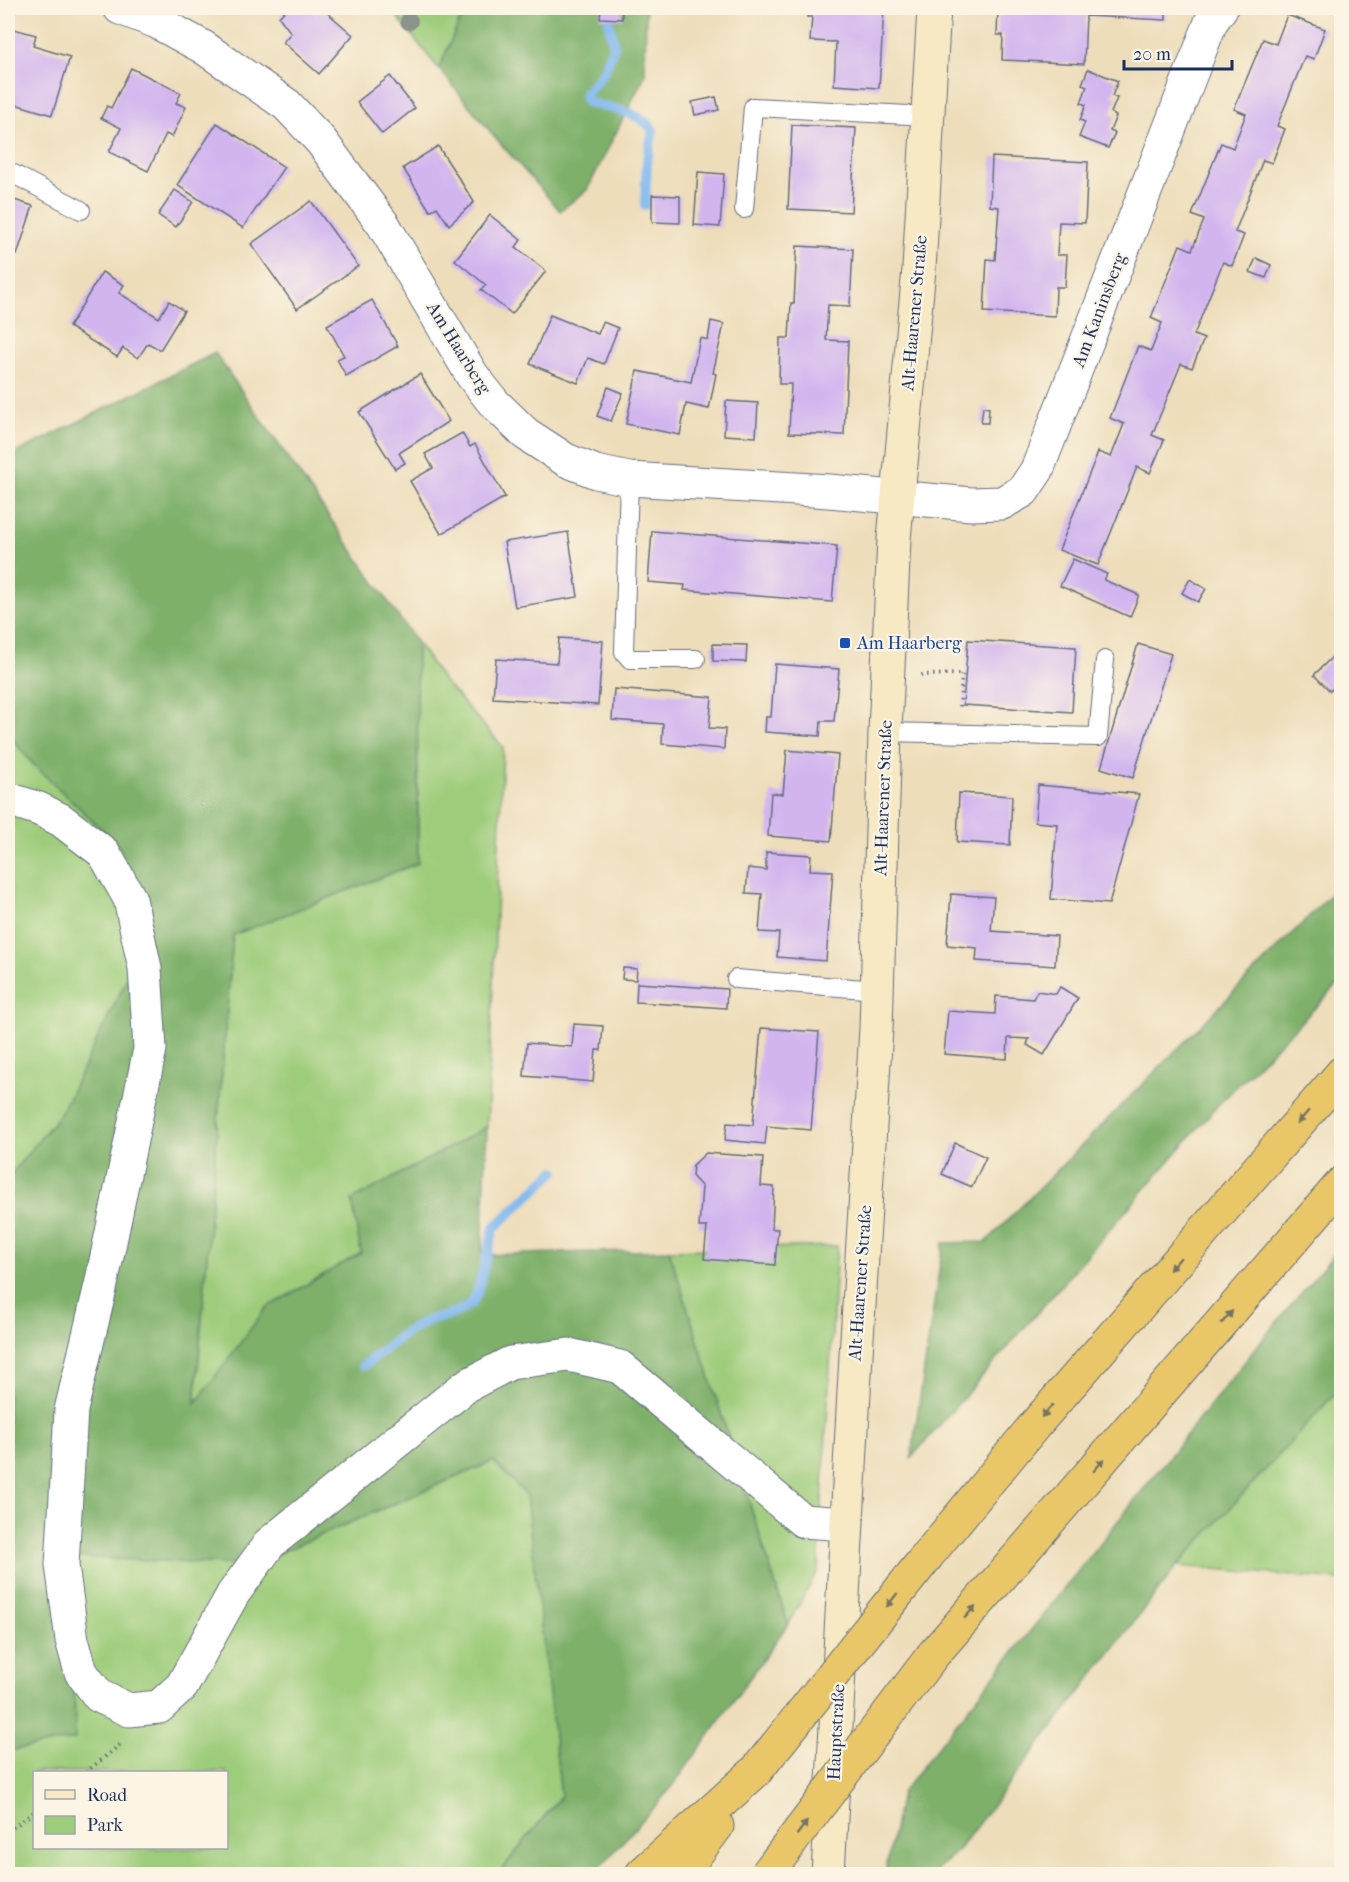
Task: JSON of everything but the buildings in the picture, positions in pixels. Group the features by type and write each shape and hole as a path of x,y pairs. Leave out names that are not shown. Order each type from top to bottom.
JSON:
{"highway":[{"path":"681,1875 756,1771 1034,1426 1341,1073"},
{"path":"767,1875 932,1656 1341,1183"},
{"path":"642,1875 756,1771"}],"main road":[{"name":"Alt-Haarener Straße","path":"844,1589 878,990 885,732 898,496 919,269 934,8"},
{"name":"Hauptstraße","path":"828,1875 844,1589"}],"street":[{"name":"Am Haarberg","path":"120,8 157,22 203,47 287,105 321,141 383,224 472,375 494,403 526,434 566,460 596,472 629,479 898,496"},
{"name":"Am Kaninsberg","path":"898,496 971,504 1002,503 1023,491 1037,470 1211,22 1221,8"},
{"path":"8,799 39,809 61,820 104,853 130,899 145,969 150,1049 101,1285 71,1410 62,1565 75,1651 81,1672 99,1696 129,1710 159,1707 182,1686 233,1594 270,1542 466,1386 510,1363 569,1355 620,1367 803,1521 846,1524"}],"lane":[{"path":"744,209 753,107 928,116"},
{"path":"8,171 81,210"},
{"path":"629,479 624,652 630,659 696,659"},
{"path":"885,732 1098,737 1105,660"},
{"path":"736,979 878,990"}],"path":[{"path":"940,675 962,674 960,709 969,709"},
{"path":"8,1831 33,1813"}],"green space":[{"path":"390,8 465,8 439,69"},
{"path":"465,8 646,8 645,75 587,190 560,211 439,69"},
{"path":"215,353 417,643 418,863 233,935 195,1404 266,1308 361,1253 352,1200 487,1127 482,1255 669,1250 788,1624 673,1786 594,1874 498,1874 561,1796 526,1495 493,1461 251,1565 73,1557 75,1739 8,1751 8,1178 61,1113 151,930 119,846 32,763 8,734 8,457"},
{"path":"417,643 442,679 503,747 487,1127 353,1200 361,1253 266,1308 195,1406 233,935 418,863"},
{"path":"8,734 32,763 119,846 151,930 61,1113 8,1178"},
{"path":"1341,884 1341,982 1218,1105 911,1458 943,1243 986,1242"},
{"path":"837,1246 818,1571 788,1624 669,1250"},
{"path":"1341,1246 1341,1387 1177,1566 958,1850 932,1874 885,1874 901,1793 1271,1329"},
{"path":"1341,1387 1341,1580 1177,1566"},
{"path":"494,1461 526,1494 561,1796 498,1874 8,1874 8,1751 75,1738 72,1557 251,1565"}],"waterway":[{"path":"609,22 614,47 604,71 584,95 587,102 632,114 647,123 653,130 647,160 645,205"},
{"path":"363,1366 405,1333 429,1320 453,1314 471,1304 477,1293 494,1228 555,1171"}],"place":[{"name":"Am Haarberg","path":"845,643"}]}
